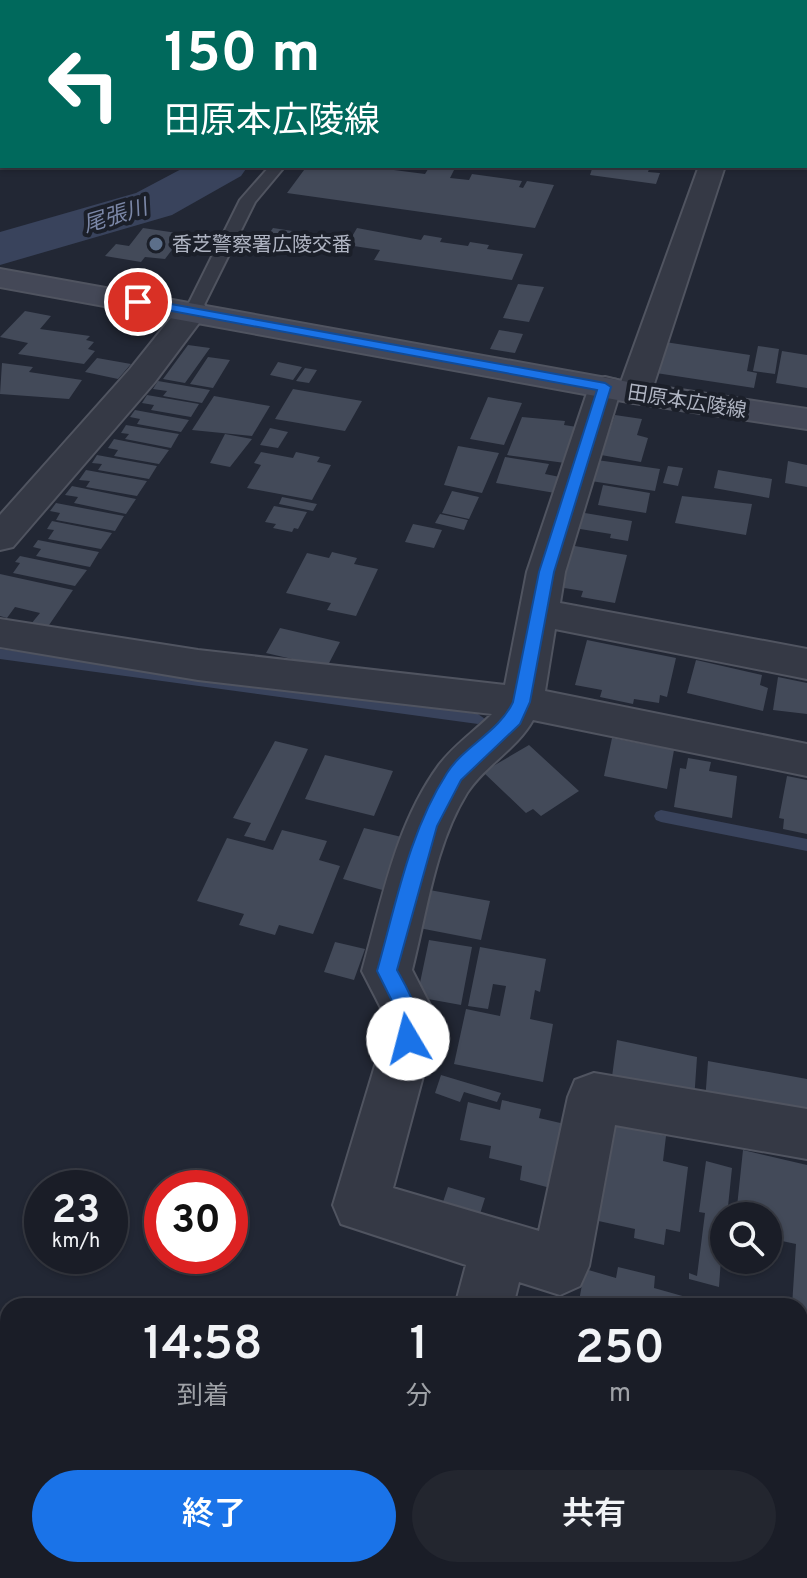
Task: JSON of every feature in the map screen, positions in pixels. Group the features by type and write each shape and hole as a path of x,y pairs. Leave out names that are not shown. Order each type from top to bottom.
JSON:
{"main road":[{"name":"田原本広陵線","path":"0,278 619,390 807,419"}],"street":[{"path":"711,168 546,572 522,702 514,719 455,775 428,825 387,971 406,1007 408,1039 361,1205 560,1266 594,1097 807,1134"},
{"path":"0,538 142,376 193,311"},
{"path":"537,612 807,664"},
{"path":"0,633 198,665 522,702 807,760"},
{"path":"486,1298 499,1248"}],"lane":[{"path":"193,311 248,200 276,168"}],"building":[{"path":"306,168 378,168 425,174 429,168 455,168 450,178 469,180 472,174 522,181 519,187 523,188 527,181 554,185 535,228 287,193"},
{"path":"592,168 649,168 648,172 660,173 656,184 590,175"},
{"path":"143,228 184,234 165,259 145,257 141,262 105,256 116,244 129,246"},
{"path":"273,228 312,234 301,250 262,244"},
{"path":"357,228 421,240 424,235 442,238 440,242 468,246 470,242 489,245 487,249 523,254 512,280 374,260 380,250 347,245"},
{"path":"518,284 544,287 529,322 503,318"},
{"path":"25,311 51,316 40,329 90,336 86,340 94,342 88,349 95,351 84,364 18,354 28,343 0,337"},
{"path":"499,330 523,334 515,353 490,349"},
{"path":"665,342 750,355 747,371 757,373 754,388 656,373"},
{"path":"188,345 210,348 185,383 163,379"},
{"path":"758,346 779,349 775,374 753,371"},
{"path":"782,351 807,355 807,388 776,383"},
{"path":"208,357 230,360 213,388 190,384"},
{"path":"97,358 131,364 118,379 85,372"},
{"path":"278,362 302,367 293,380 270,375"},
{"path":"2,363 33,367 29,372 82,380 69,399 0,394"},
{"path":"305,368 317,370 309,383 296,381"},
{"path":"158,381 210,390 202,403 163,396 167,391 153,389"},
{"path":"293,389 362,401 345,431 275,419"},
{"path":"147,395 199,404 191,417 151,410 154,405 142,403"},
{"path":"214,396 270,406 252,436 192,430"},
{"path":"488,397 522,403 504,445 470,439"},
{"path":"135,410 189,420 181,432 137,424 140,419 130,417"},
{"path":"615,415 642,419 637,435 648,438 641,462 601,455"},
{"path":"522,417 565,421 564,425 577,427 565,463 507,455"},
{"path":"126,425 179,434 171,448 125,439 129,434 121,433"},
{"path":"270,428 288,432 278,448 260,445"},
{"path":"225,434 252,439 230,467 210,463"},
{"path":"114,439 169,450 159,464 114,456 118,450 108,448"},
{"path":"458,446 499,453 482,493 444,485"},
{"path":"261,452 293,458 296,452 320,457 317,462 331,465 312,500 247,488 261,465 254,463"},
{"path":"97,455 157,466 149,479 98,470 102,464 92,463"},
{"path":"505,457 549,464 545,474 560,477 555,493 496,483"},
{"path":"597,460 660,469 655,491 591,481"},
{"path":"788,461 807,465 807,487 785,483"},
{"path":"668,466 683,468 678,486 663,483"},
{"path":"86,470 147,481 137,496 86,487 90,481 79,480"},
{"path":"718,470 772,479 769,498 714,488"},
{"path":"603,485 650,493 646,513 598,505"},
{"path":"72,486 136,499 126,514 74,503 78,497 65,495"},
{"path":"452,491 479,497 469,519 442,513"},
{"path":"682,496 752,504 746,535 675,523"},
{"path":"282,497 317,504 313,511 279,504"},
{"path":"56,503 124,516 115,531 56,520 60,513 50,511"},
{"path":"274,506 307,512 298,529 294,528 292,532 273,528 276,524 265,522"},
{"path":"579,512 632,521 628,541 610,538 611,534 574,528"},
{"path":"440,514 468,520 464,530 435,523"},
{"path":"52,521 112,533 101,549 48,539 54,530 47,529"},
{"path":"413,524 442,530 434,548 405,542"},
{"path":"38,540 99,552 90,567 36,556 41,549 33,547"},
{"path":"569,545 627,555 615,603 581,597 583,591 558,587"},
{"path":"332,552 357,558 354,564 378,569 356,616 327,610 331,603 286,593 307,553 329,558"},
{"path":"20,556 87,570 75,586 13,573 20,563 15,562"},
{"path":"0,574 73,590 47,628 31,624 40,613 15,607 7,618 0,616"},
{"path":"280,628 340,642 327,667 266,653"},
{"path":"587,640 676,658 667,697 660,695 659,703 634,699 633,704 600,697 602,690 575,685"},
{"path":"696,660 762,675 760,685 768,688 763,711 687,693"},
{"path":"778,677 807,683 807,714 773,710"},
{"path":"612,738 674,750 667,789 604,776"},
{"path":"275,741 308,749 265,841 244,836 251,823 233,818"},
{"path":"529,745 579,791 541,816 533,809 526,813 483,772"},
{"path":"325,755 393,771 374,816 305,799"},
{"path":"688,758 711,762 709,771 737,776 732,818 674,807 680,768 686,769"},
{"path":"787,776 807,780 807,834 783,829 784,819 779,818"},
{"path":"364,828 406,838 386,891 343,879"},
{"path":"282,830 327,841 319,860 340,866 313,934 279,925 275,935 239,925 244,914 197,901 227,838 273,850"},
{"path":"424,889 490,901 481,940 414,927"},
{"path":"429,940 472,947 461,1005 417,997"},
{"path":"335,942 365,949 354,980 324,972"},
{"path":"480,947 546,959 540,992 535,990 530,1019 553,1024 543,1082 454,1064 466,1009 500,1016 506,986 493,984 488,1009 468,1006"},
{"path":"617,1040 697,1057 694,1101 611,1084"},
{"path":"708,1061 807,1079 807,1112 705,1102"},
{"path":"441,1075 501,1093 497,1102 464,1092 460,1102 435,1093"},
{"path":"502,1100 541,1109 539,1118 569,1125 558,1190 520,1180 522,1166 489,1158 491,1146 460,1140 468,1102 500,1110"},
{"path":"610,1123 666,1136 663,1161 688,1167 680,1232 666,1229 664,1245 634,1238 635,1229 594,1220"},
{"path":"743,1150 807,1165 807,1298 793,1298 796,1244 782,1241 782,1202 737,1202"},
{"path":"706,1161 732,1168 728,1202 710,1202 710,1274 720,1274 719,1287 689,1279 689,1273 697,1276 705,1213 699,1212"},
{"path":"448,1187 485,1198 479,1217 442,1205"},
{"path":"618,1267 655,1276 654,1288 690,1298 580,1298 585,1269 616,1278"}],"waterway":[{"name":"尾張川","path":"0,249 154,204 220,168"},
{"path":"0,654 478,719"},
{"path":"661,816 807,845"}],"place":[{"name":"香芝警察署広陵交番","path":"156,244"}],"route":[{"path":"138,302 605,387 546,572 522,702 514,719 455,775 428,825 387,971 406,1007 408,1039"}]}
